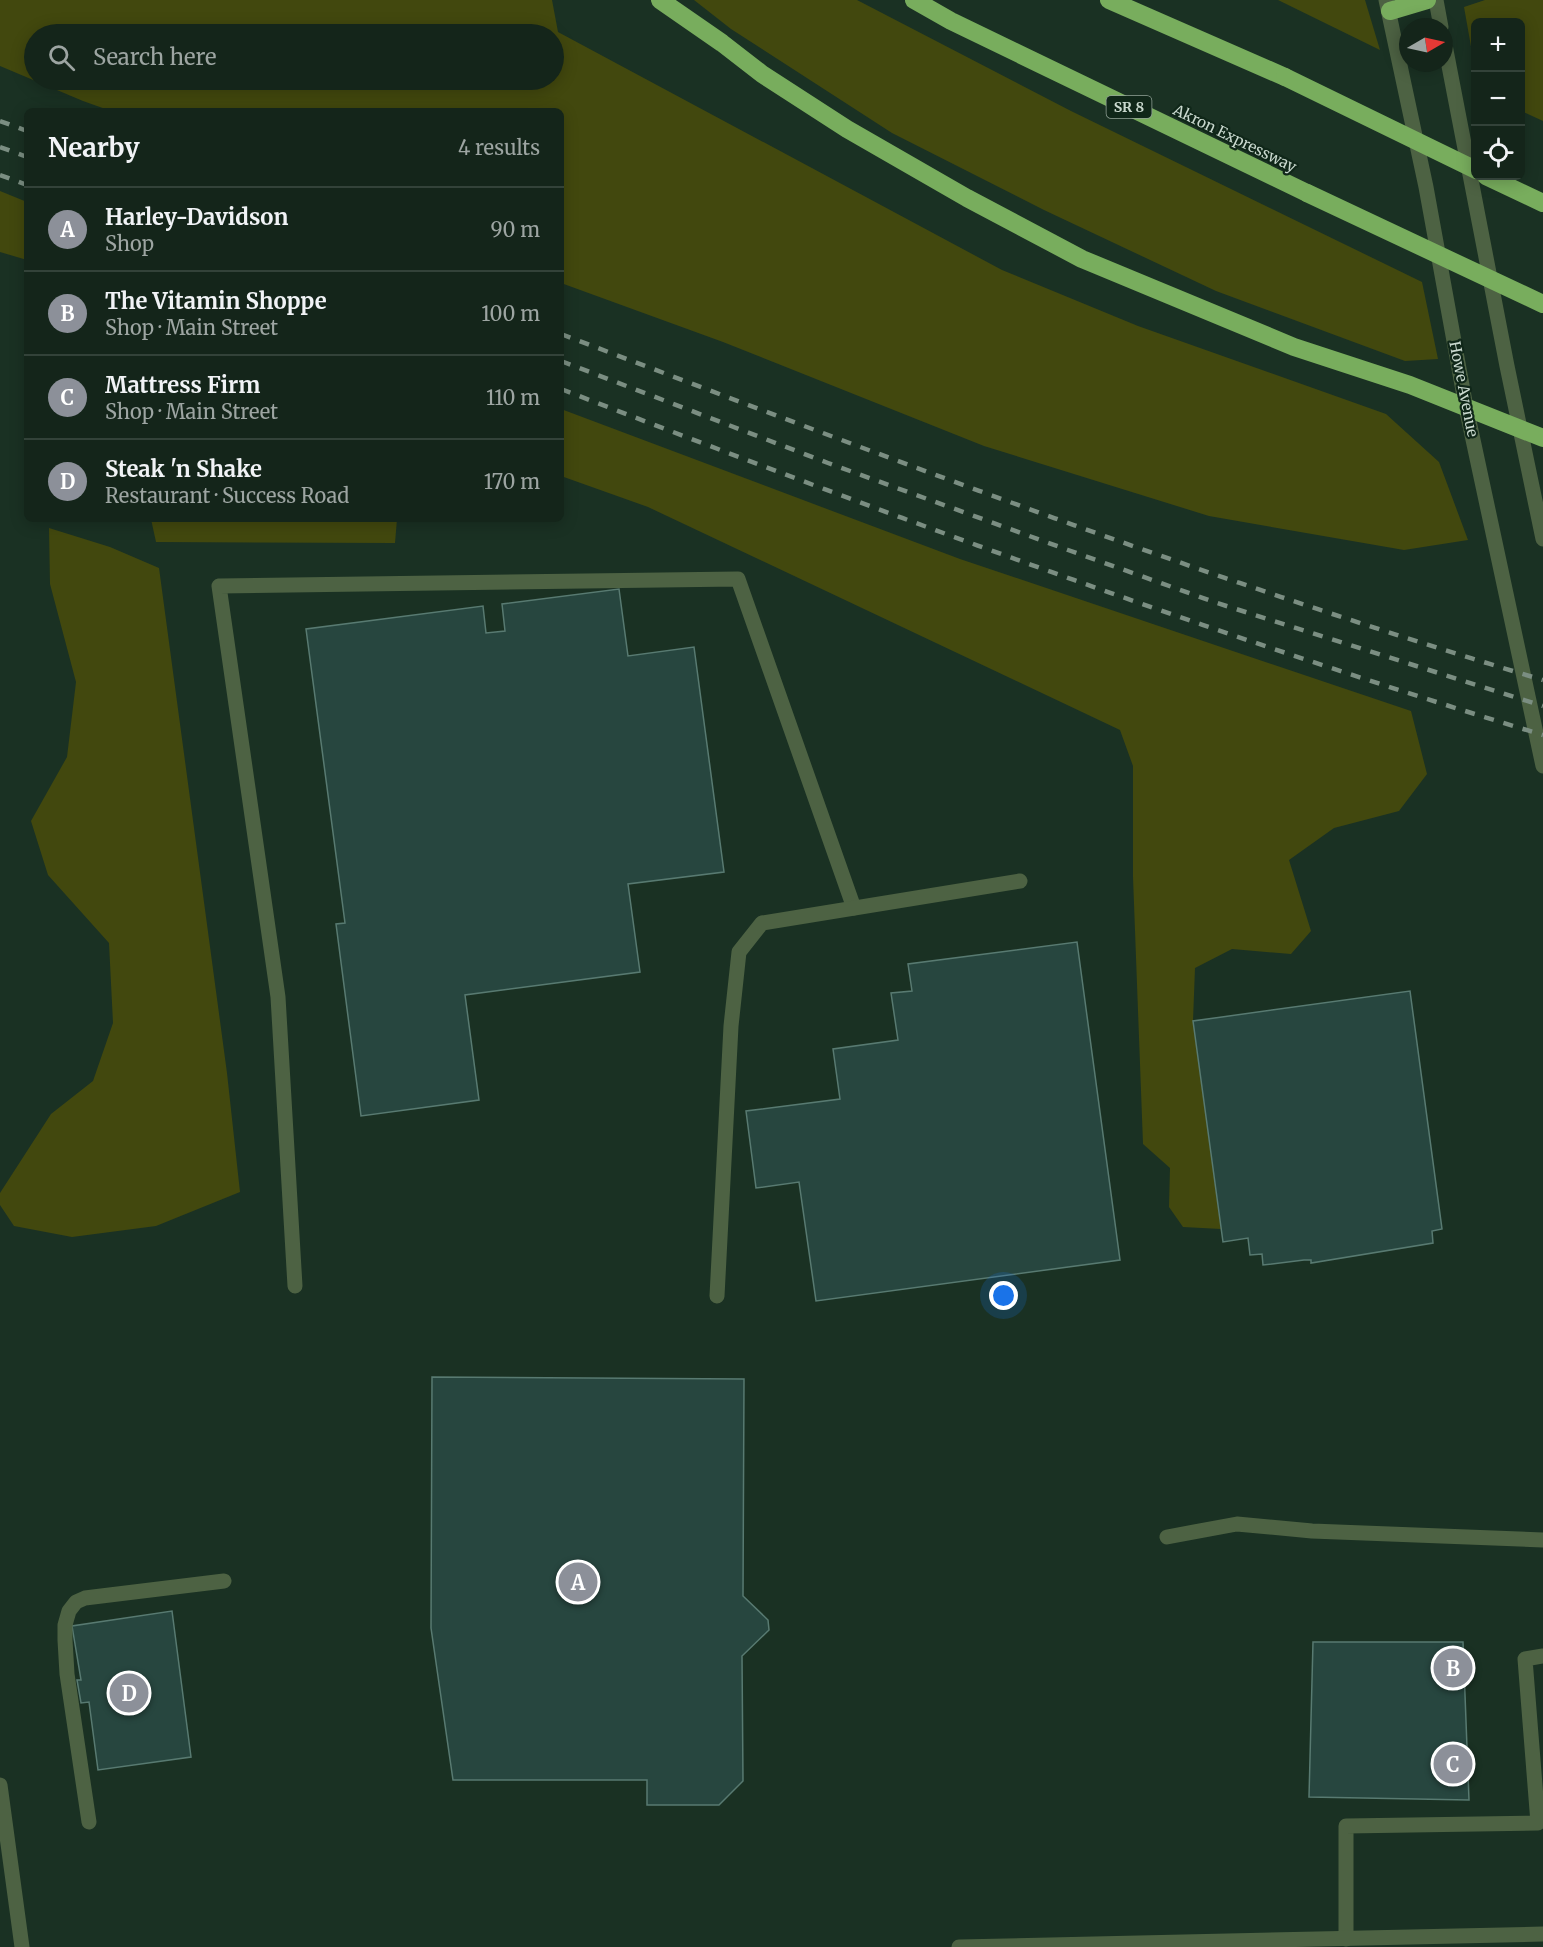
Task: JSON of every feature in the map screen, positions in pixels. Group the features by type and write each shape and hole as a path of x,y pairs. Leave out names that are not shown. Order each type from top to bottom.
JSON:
{"highway":[{"path":"660,0 723,43 762,74 847,129 967,198 1082,259 1294,347 1410,385 1543,438"},
{"name":"Akron Expressway","path":"914,0 951,21 1543,304"},
{"path":"1109,0 1285,77 1471,168"},
{"path":"1388,5 1427,0"},
{"path":"1494,180 1543,203"}],"street":[{"path":"1436,0 1439,18"},
{"name":"Howe Avenue","path":"1388,5 1426,187 1466,407 1543,766"},
{"path":"1450,72 1519,428 1543,538"},
{"path":"295,1286 278,997 219,586 738,579 854,908"},
{"path":"717,1296 731,1026 739,952 762,923 1020,881"},
{"path":"1167,1536 1237,1524 1312,1531 1543,1540"},
{"path":"89,1822 67,1674 65,1626 69,1611 76,1602 85,1598 224,1581"},
{"path":"1346,1939 1346,1826 1538,1823 1525,1659 1543,1656"},
{"path":"0,1785 22,1947"},
{"path":"959,1947 1198,1945 1543,1934"}],"green space":[{"path":"0,0 552,0 556,24 24,24 24,76 0,66"},
{"path":"694,0 857,0 1071,111 1422,282 1438,359 1405,361 1216,291 1044,210 892,133 731,29"},
{"path":"1278,0 1365,0 1380,50"},
{"path":"1485,0 1543,0 1543,121 1525,113 1525,18 1471,18 1471,46 1464,7"},
{"path":"564,35 1002,270 1138,326 1386,414 1439,462 1468,540 1404,550 1209,516 984,446 723,342 564,284 564,108 103,108 57,90 564,90"},
{"path":"0,191 24,201 24,259 0,252"},
{"path":"564,410 960,559 1411,711 1427,774 1399,811 1334,828 1289,860 1311,931 1291,954 1232,949 1195,968 1193,1021 1221,1229 1183,1227 1169,1207 1170,1168 1143,1144 1133,877 1133,766 1120,730 648,507 564,477"},
{"path":"152,522 397,522 395,543 156,542"},
{"path":"49,528 110,547 159,568 227,1073 240,1192 156,1226 72,1237 14,1226 0,1205 0,1193 51,1114 93,1081 113,1023 109,943 48,875 31,821 67,757 76,682 50,584"}],"building":[{"path":"619,589 628,656 694,647 724,872 628,884 640,972 465,995 479,1100 361,1116 336,924 345,923 306,629 483,606 486,633 505,631 502,604"},
{"path":"1077,942 1120,1260 816,1301 799,1182 756,1188 746,1111 840,1099 833,1049 898,1040 891,993 912,991 908,964"},
{"path":"1410,991 1442,1229 1432,1231 1433,1243 1311,1263 1311,1260 1304,1260 1263,1265 1262,1254 1250,1255 1248,1238 1223,1242 1193,1021"},
{"path":"432,1377 744,1379 743,1596 768,1620 769,1630 742,1656 743,1781 719,1805 647,1805 647,1780 453,1780 431,1628"},
{"path":"172,1611 191,1757 98,1770 89,1702 81,1703 77,1680 81,1680 72,1626"},
{"path":"1313,1642 1463,1642 1469,1800 1309,1797"}],"railway":[{"path":"0,121 24,130"},
{"path":"0,147 24,156"},
{"path":"0,175 24,184"},
{"path":"564,335 926,471 1171,559 1418,642 1543,680"},
{"path":"564,362 828,463 1217,603 1543,706"},
{"path":"564,390 926,527 1171,614 1543,735"}],"place":[{"name":"Harley-Davidson","path":"578,1582"},
{"name":"The Vitamin Shoppe","path":"1453,1668"},
{"name":"Steak 'n Shake","path":"129,1693"},
{"name":"Mattress Firm","path":"1453,1764"}]}
